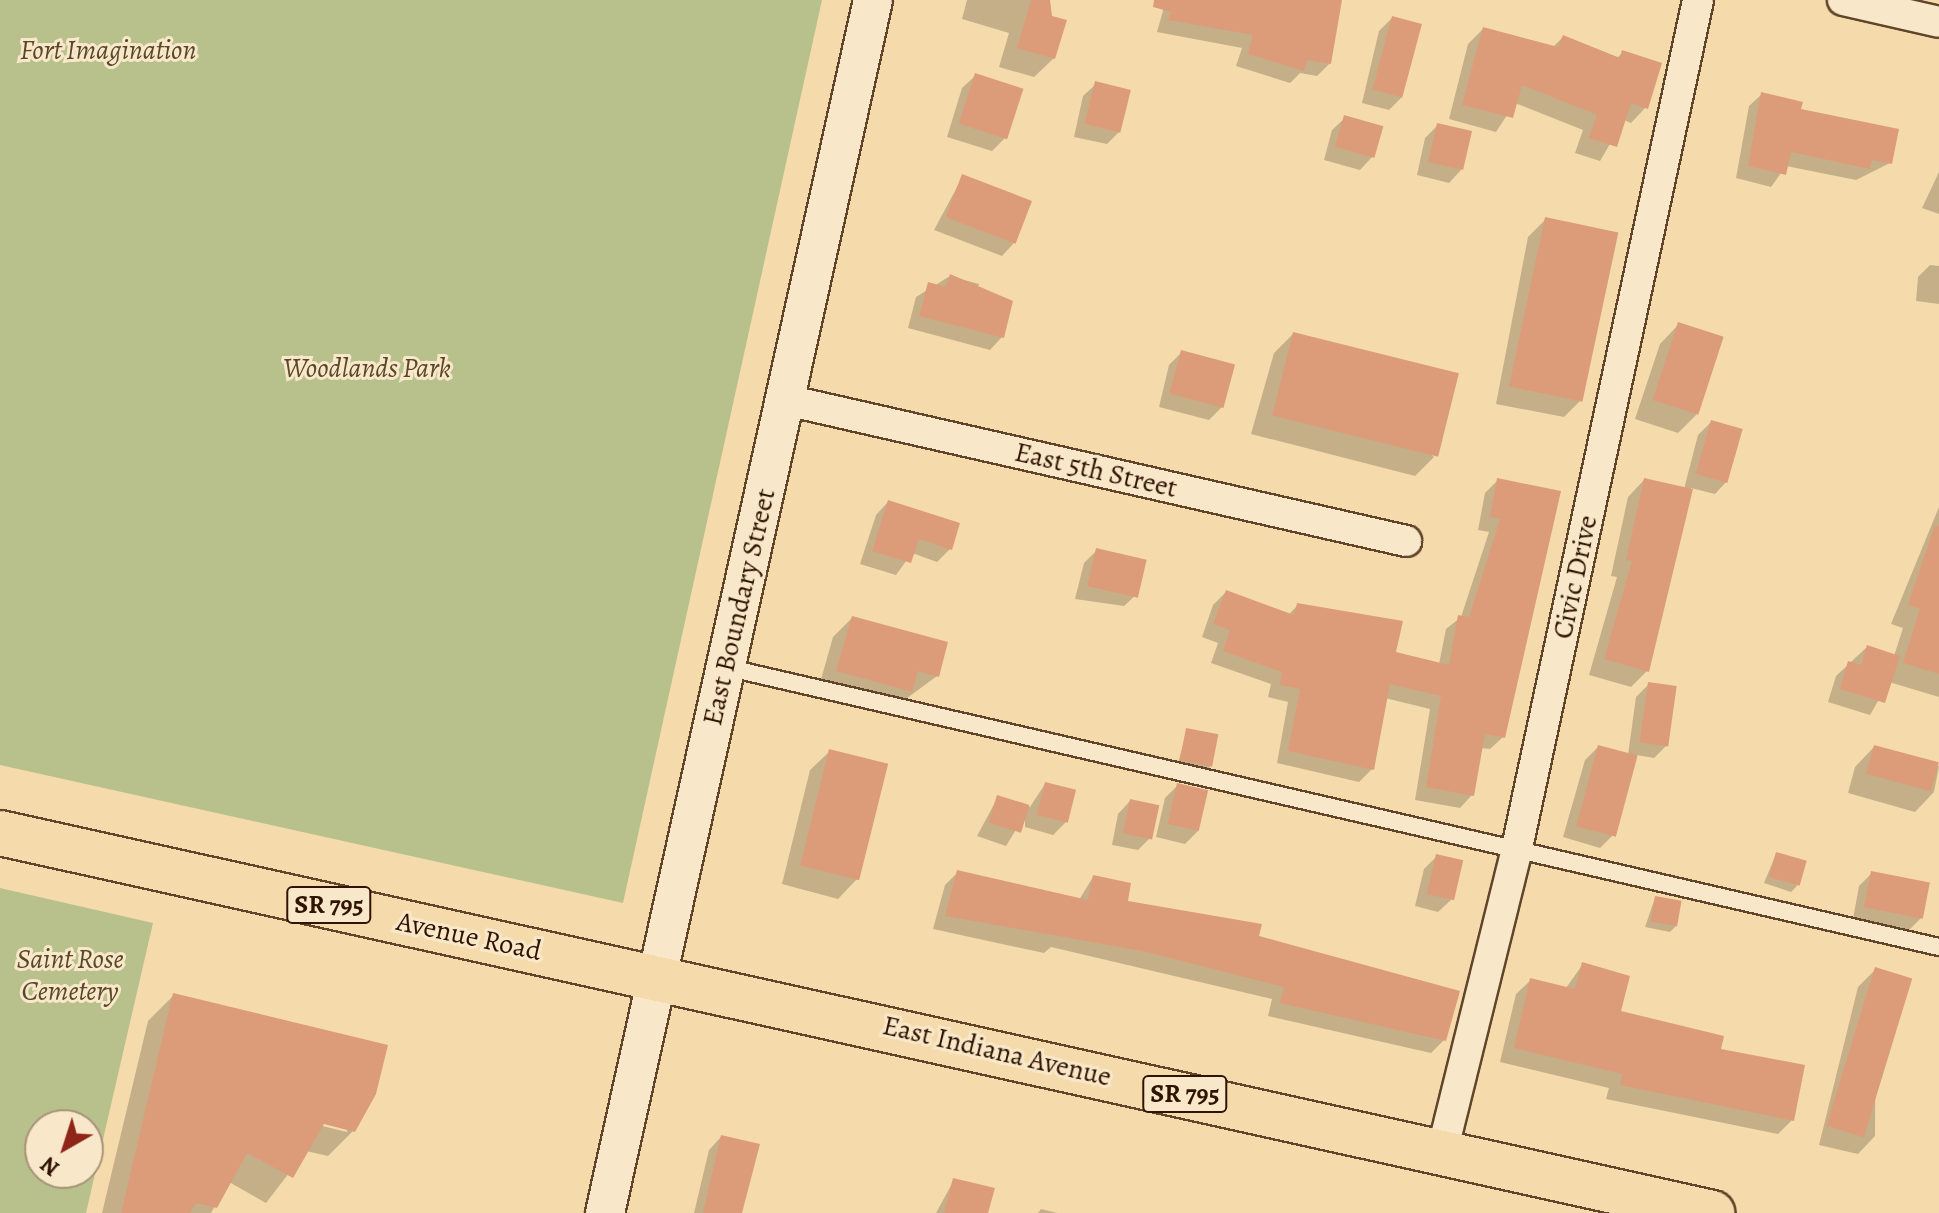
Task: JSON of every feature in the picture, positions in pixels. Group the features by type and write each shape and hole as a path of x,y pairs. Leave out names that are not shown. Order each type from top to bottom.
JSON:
{"main road":[{"name":"Avenue Road","path":"0,833 657,977"},
{"name":"East Indiana Avenue","path":"657,977 1712,1213"}],"street":[{"name":"East Boundary Street","path":"605,1213 873,0"},
{"name":"Civic Drive","path":"1442,1152 1517,848 1698,0"},
{"path":"1843,0 1939,22"},
{"name":"East 5th Street","path":"786,400 1406,541"}],"lane":[{"path":"725,667 1939,947"}],"green space":[{"name":"Woodlands Park","path":"0,0 822,0 623,903 0,765"},
{"name":"Saint Rose Cemetery","path":"0,888 153,923 104,1135 104,1109 24,1109 24,1189 92,1189 86,1213 0,1213"}],"building":[{"path":"1031,0 1050,0 1052,16 1067,20 1055,59 1017,48"},
{"path":"1154,0 1342,0 1331,64 1307,60 1304,71 1248,54 1253,35 1168,20 1171,12 1153,7"},
{"path":"1392,16 1422,24 1402,97 1372,89"},
{"path":"1483,27 1558,47 1563,35 1620,58 1622,50 1662,63 1648,109 1631,103 1617,147 1589,138 1597,115 1522,85 1513,118 1462,105"},
{"path":"975,73 1024,89 1007,139 959,123"},
{"path":"1095,81 1131,90 1120,133 1084,124"},
{"path":"1761,92 1803,102 1801,109 1899,129 1892,164 1872,160 1870,169 1791,152 1786,175 1748,166"},
{"path":"1344,115 1383,126 1374,158 1335,147"},
{"path":"1437,123 1472,131 1463,170 1428,162"},
{"path":"962,174 1032,201 1016,244 946,217"},
{"path":"1545,217 1618,233 1582,402 1509,386"},
{"path":"950,274 1013,301 1004,338 919,316 928,282 946,287"},
{"path":"1678,322 1724,337 1698,415 1653,400"},
{"path":"1293,332 1459,373 1438,457 1272,415"},
{"path":"1181,350 1235,364 1223,408 1169,393"},
{"path":"1711,420 1743,429 1727,483 1696,474"},
{"path":"1497,478 1561,491 1505,738 1485,734 1474,796 1426,787 1441,696 1390,684 1374,770 1288,751 1300,689 1280,685 1282,672 1223,651 1230,630 1213,624 1226,590 1294,615 1297,603 1403,621 1396,652 1449,665 1458,615 1469,617 1500,519 1490,517"},
{"path":"1644,478 1693,489 1649,672 1604,659 1632,561 1626,560"},
{"path":"888,500 960,523 952,550 919,539 911,563 872,551"},
{"path":"1935,525 1939,526 1939,674 1903,663 1920,609 1908,605"},
{"path":"1096,548 1147,560 1138,598 1087,586"},
{"path":"852,616 948,642 939,677 918,671 912,692 836,671"},
{"path":"1867,645 1900,656 1885,703 1840,689 1848,661 1861,665"},
{"path":"1648,682 1677,686 1668,746 1640,742"},
{"path":"1186,728 1218,734 1212,767 1180,760"},
{"path":"1598,745 1638,756 1616,837 1576,826"},
{"path":"1874,745 1939,762 1931,791 1866,774"},
{"path":"829,749 888,764 859,880 800,865"},
{"path":"1045,782 1076,790 1068,823 1037,815"},
{"path":"1177,783 1208,790 1199,831 1168,824"},
{"path":"997,795 1030,805 1021,833 989,823"},
{"path":"1130,799 1159,805 1152,839 1123,833"},
{"path":"1776,852 1807,861 1800,886 1769,877"},
{"path":"1436,854 1463,860 1454,900 1427,894"},
{"path":"957,870 1088,900 1093,875 1131,883 1128,901 1262,924 1259,936 1460,991 1446,1041 1280,1003 1284,987 1142,951 945,916"},
{"path":"1871,871 1930,882 1923,919 1864,907"},
{"path":"1655,896 1682,901 1677,926 1650,922"},
{"path":"1582,962 1630,976 1621,1011 1724,1036 1721,1049 1805,1065 1794,1121 1620,1085 1622,1074 1514,1048 1530,978 1575,989"},
{"path":"1875,967 1912,978 1864,1137 1826,1126"},
{"path":"173,993 388,1045 376,1094 355,1132 324,1124 293,1178 247,1153 217,1208 196,1203 190,1213 121,1213"},
{"path":"721,1135 760,1144 742,1213 703,1213"},
{"path":"953,1178 995,1188 988,1213 944,1213"}],"park label":[{"name":"Fort Imagination","path":"108,50"}]}
